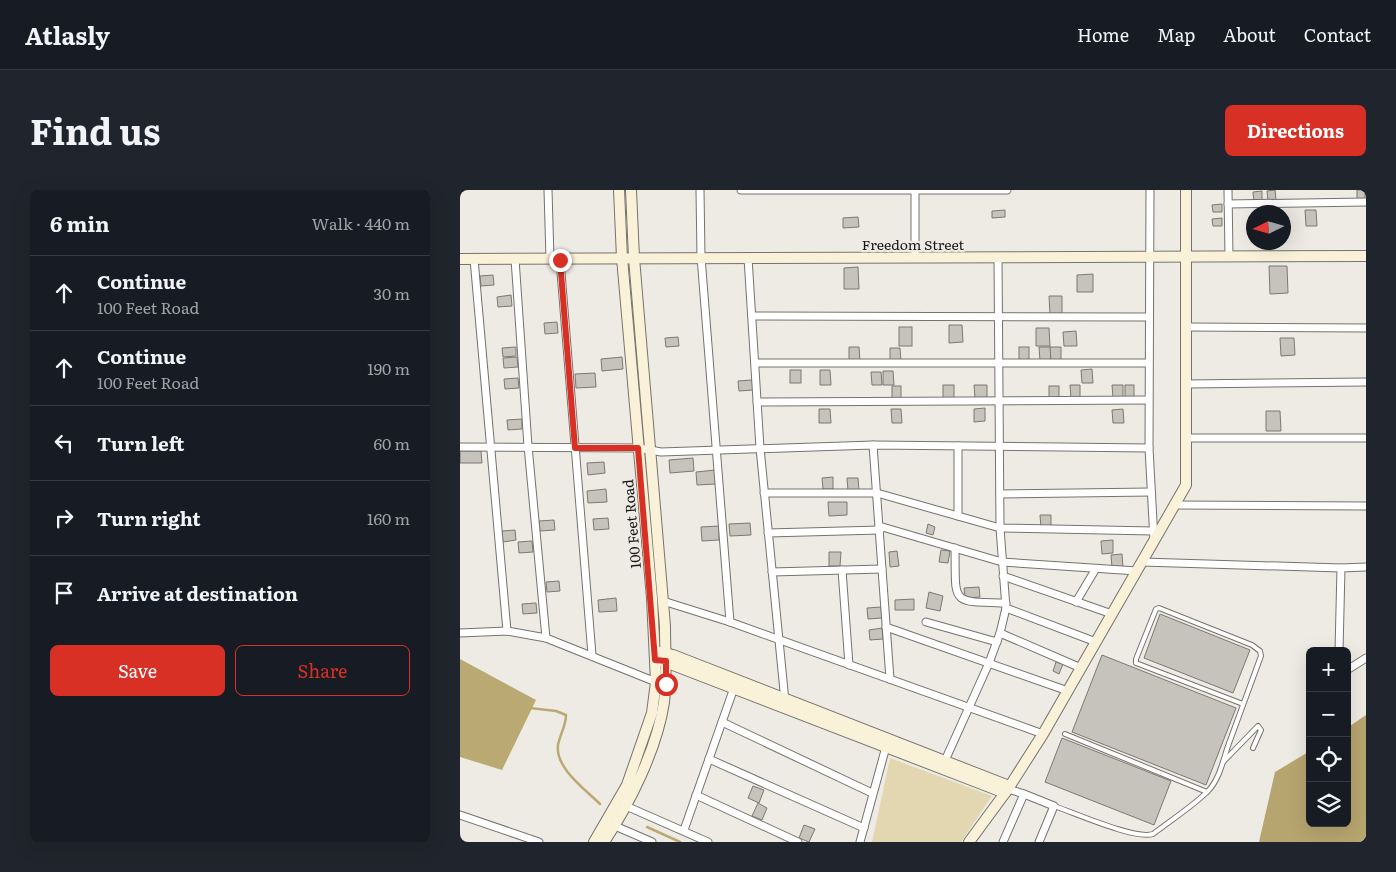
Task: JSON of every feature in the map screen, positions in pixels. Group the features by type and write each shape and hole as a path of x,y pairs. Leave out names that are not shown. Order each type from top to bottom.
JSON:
{"street":[{"path":"548,190 550,260"},
{"name":"100 Feet Road","path":"604,842 626,806 645,763 664,704 638,448 622,258 619,190"},
{"name":"100 Feet Road","path":"594,842 627,785 652,712 660,656 663,601 634,258 631,190"},
{"path":"700,190 701,258 730,622"},
{"path":"741,190 1007,190"},
{"path":"1150,190 1148,448 1154,536"},
{"path":"969,842 1043,734 1139,566 1154,536 1186,485 1186,190"},
{"path":"1228,190 1229,256"},
{"path":"915,191 915,257"},
{"path":"1228,204 1366,202"},
{"name":"Freedom Street","path":"460,259 1366,256"},
{"path":"748,258 760,448 785,703"},
{"path":"943,764 989,663 1000,633 1006,606 1000,528 998,258"},
{"path":"474,259 489,446 507,631"},
{"path":"515,259 528,446 546,638"},
{"path":"560,260 592,655"},
{"path":"752,316 1148,317"},
{"path":"1187,328 1366,328"},
{"path":"755,364 999,365 1148,363"},
{"path":"1186,384 1366,382"},
{"path":"757,402 1148,400"},
{"path":"1186,438 1366,438"},
{"path":"460,447 638,448 650,451 873,445 1148,448"},
{"path":"873,445 890,679"},
{"path":"958,446 958,516"},
{"path":"1000,494 1151,492"},
{"path":"764,493 877,493 1000,528 1154,536"},
{"path":"1174,505 1366,506"},
{"path":"768,533 879,528 1002,562 1095,570 1139,566 1366,567"},
{"path":"955,548 956,588 960,599 967,602 1006,606 1096,642"},
{"path":"1339,647 1342,568"},
{"path":"772,572 882,569"},
{"path":"842,570 850,665"},
{"path":"1076,602 1095,570"},
{"path":"1003,576 1112,614"},
{"path":"663,601 730,622 1043,734"},
{"path":"926,622 997,642"},
{"path":"886,627 1068,692"},
{"path":"460,633 507,631 546,638 656,682"},
{"path":"1000,633 1081,668"},
{"path":"660,656 1054,806 1039,842"},
{"path":"1351,667 1366,658"},
{"path":"684,830 736,684"},
{"path":"722,722 872,793"},
{"path":"860,842 887,743"},
{"path":"709,759 864,828"},
{"path":"1002,842 1024,794"},
{"path":"696,795 798,842"},
{"path":"626,806 708,842"},
{"path":"460,815 539,842"},
{"path":"615,826 652,842"},
{"path":"513,842 519,834"}],"lane":[{"path":"1054,806 1120,829 1147,836 1153,834 1207,792 1212,785 1222,763 1261,656 1257,647 1159,608 1156,609 1136,663 1243,704"},
{"path":"1222,763 1258,726 1261,730 1253,748"},
{"path":"1065,734 1207,792"}],"shaded area":[{"path":"460,659 536,700 502,770 460,757"},
{"path":"1366,715 1366,842 1259,842 1275,772 1306,753 1306,827 1351,827 1351,725"},
{"path":"890,758 992,796 961,842 872,842"}],"building":[{"path":"1275,190 1276,200 1268,201 1267,191"},
{"path":"1357,190 1365,190 1365,201 1357,201"},
{"path":"1262,191 1262,201 1254,202 1253,192"},
{"path":"1222,204 1222,212 1213,212 1212,205"},
{"path":"1005,210 1005,217 992,218 992,211"},
{"path":"1305,210 1316,210 1317,226 1306,226"},
{"path":"858,217 859,227 843,228 843,218"},
{"path":"1222,218 1222,226 1213,226 1212,219"},
{"path":"1269,266 1287,266 1288,293 1270,294"},
{"path":"858,267 859,289 844,289 844,268"},
{"path":"1093,274 1093,292 1077,292 1077,275"},
{"path":"493,275 494,285 481,286 480,276"},
{"path":"511,295 512,306 498,307 497,297"},
{"path":"1049,296 1062,296 1062,315 1050,315"},
{"path":"557,322 558,333 545,334 544,323"},
{"path":"949,325 962,325 963,342 949,343"},
{"path":"899,327 912,327 912,346 899,346"},
{"path":"1036,328 1049,328 1050,346 1036,346"},
{"path":"1076,331 1077,346 1064,346 1063,332"},
{"path":"678,337 679,346 666,347 665,338"},
{"path":"1280,338 1294,338 1295,355 1281,356"},
{"path":"516,347 516,356 503,357 502,348"},
{"path":"849,347 859,347 860,361 849,361"},
{"path":"1019,347 1029,347 1029,361 1019,361"},
{"path":"1039,347 1051,347 1051,361 1040,361"},
{"path":"1050,347 1061,347 1061,361 1051,361"},
{"path":"890,348 900,348 901,361 890,361"},
{"path":"517,357 518,367 504,368 503,358"},
{"path":"622,357 623,369 602,371 601,359"},
{"path":"1092,369 1093,383 1082,383 1081,370"},
{"path":"790,370 801,370 801,383 790,383"},
{"path":"820,370 830,370 831,385 820,385"},
{"path":"883,371 893,371 894,385 883,385"},
{"path":"871,372 881,372 882,385 872,385"},
{"path":"595,373 596,387 576,388 575,374"},
{"path":"518,378 519,388 505,389 504,379"},
{"path":"752,380 753,390 739,391 738,381"},
{"path":"943,385 954,385 954,398 943,398"},
{"path":"974,385 987,385 987,398 975,398"},
{"path":"1070,385 1080,385 1080,399 1071,399"},
{"path":"1112,385 1123,385 1123,397 1113,398"},
{"path":"1125,385 1134,385 1134,397 1125,397"},
{"path":"892,386 901,386 901,399 892,399"},
{"path":"1049,386 1059,386 1059,399 1049,399"},
{"path":"985,408 985,421 974,422 974,409"},
{"path":"819,409 830,409 831,423 819,423"},
{"path":"891,409 901,409 902,423 892,423"},
{"path":"1123,409 1124,423 1113,423 1112,410"},
{"path":"1266,411 1280,411 1281,431 1266,431"},
{"path":"522,419 522,429 508,430 507,420"},
{"path":"460,451 481,451 482,463 460,463"},
{"path":"693,458 694,471 670,473 669,460"},
{"path":"604,462 605,473 588,475 587,463"},
{"path":"715,470 716,484 697,485 696,472"},
{"path":"833,477 833,489 823,489 822,478"},
{"path":"847,478 858,478 859,491 848,491"},
{"path":"606,489 607,502 588,503 587,491"},
{"path":"828,502 847,502 847,515 829,516"},
{"path":"1040,515 1051,515 1051,527 1041,528"},
{"path":"608,518 609,529 594,530 593,519"},
{"path":"554,520 555,530 540,531 539,521"},
{"path":"750,523 751,535 730,536 729,524"},
{"path":"928,524 935,527 933,535 926,533"},
{"path":"719,526 719,540 702,541 701,527"},
{"path":"515,530 516,540 503,542 502,531"},
{"path":"1113,540 1113,553 1102,554 1101,541"},
{"path":"532,541 533,552 519,553 518,542"},
{"path":"941,550 950,551 948,563 939,562"},
{"path":"897,551 899,566 890,567 889,552"},
{"path":"829,552 841,552 840,566 829,566"},
{"path":"1122,554 1123,567 1112,568 1111,555"},
{"path":"559,581 560,591 547,592 546,582"},
{"path":"979,587 980,597 965,598 964,588"},
{"path":"929,592 943,596 940,611 926,608"},
{"path":"616,598 617,611 599,612 598,600"},
{"path":"914,599 914,610 895,610 895,600"},
{"path":"536,603 537,613 523,614 522,604"},
{"path":"881,607 882,618 868,619 867,608"},
{"path":"1160,614 1250,650 1233,693 1144,658"},
{"path":"882,628 883,639 870,640 869,630"},
{"path":"1102,655 1236,708 1206,785 1072,732"},
{"path":"1056,662 1063,664 1059,674 1053,671"},
{"path":"1062,738 1171,781 1154,825 1045,782"},
{"path":"753,786 764,790 759,803 748,798"},
{"path":"758,803 767,808 762,820 752,816"},
{"path":"804,825 815,829 809,842 799,838"}],"waterway":[{"path":"530,708 556,711 566,715 558,745 558,754 561,762 579,785 600,804"},
{"path":"647,827 680,842"}],"route":[{"path":"560,260 575,448 638,448 652,598 655,660 666,661 666,684"}]}
